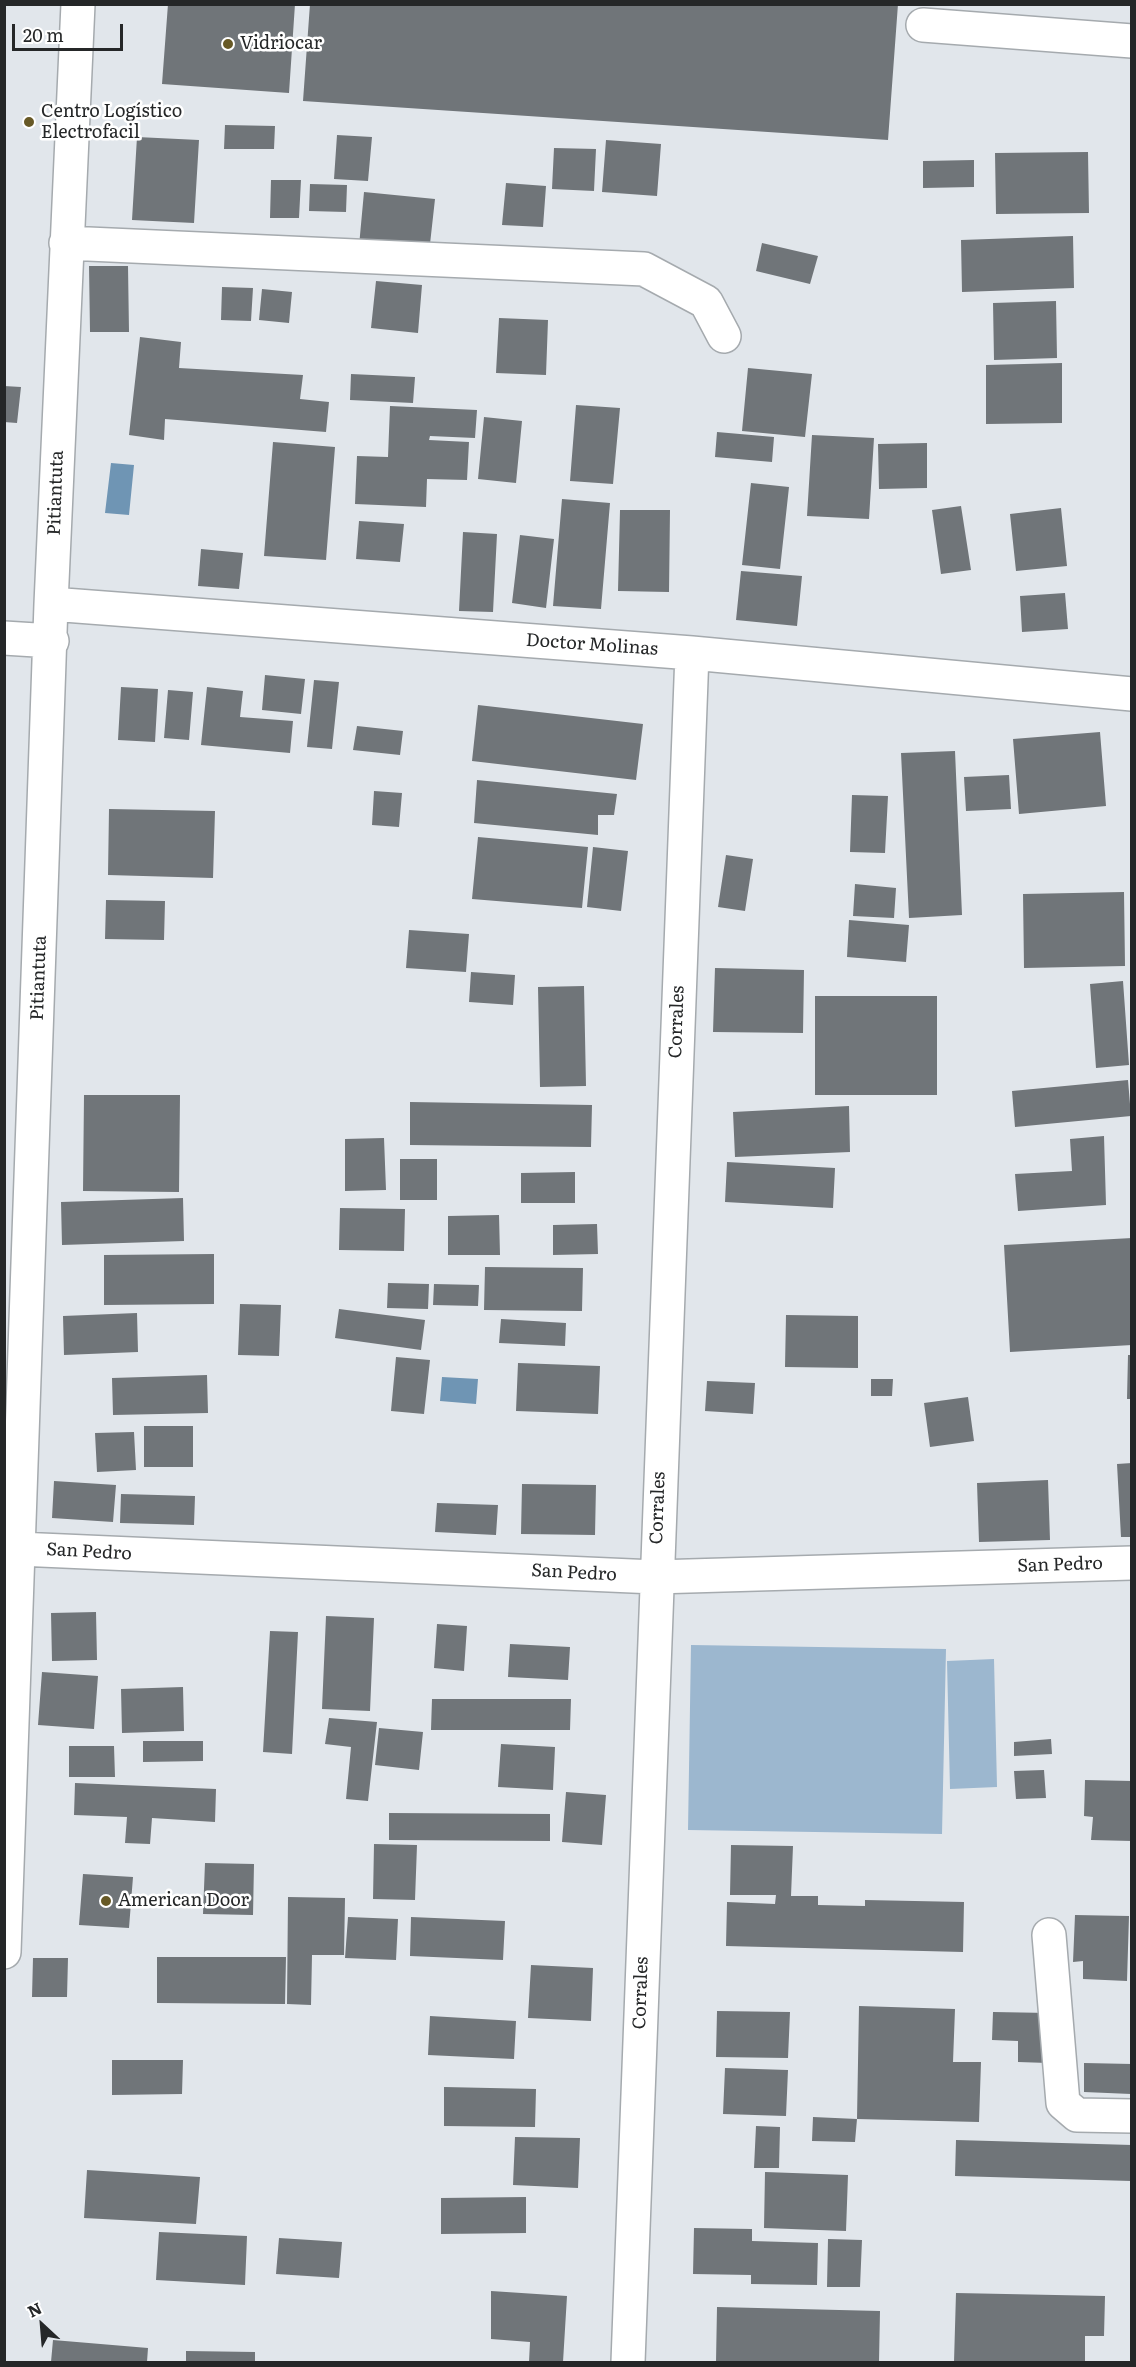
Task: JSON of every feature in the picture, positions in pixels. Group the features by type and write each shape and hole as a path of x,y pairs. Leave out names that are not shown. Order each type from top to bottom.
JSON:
{"street":[{"name":"Pitiantuta","path":"4,1953 18,1549 17,1240 52,641 51,604 78,4"},
{"path":"923,25 1131,41"},
{"path":"66,243 644,269 706,302 724,336"},
{"name":"Doctor Molinas","path":"51,604 692,653 1131,694"},
{"path":"4,638 52,641"},
{"name":"Corrales","path":"628,2362 692,653"},
{"name":"San Pedro","path":"18,1549 656,1577 1131,1563"},
{"path":"1049,1935 1063,2103 1077,2115 1131,2116"}],"shaded area":[{"path":"111,463 134,465 129,515 105,513"},
{"path":"442,1377 478,1379 476,1404 440,1401"},
{"path":"691,1645 946,1649 942,1834 688,1830"},
{"path":"994,1659 997,1787 950,1789 947,1661"}],"building":[{"name":"Vidriocar","path":"168,4 295,4 289,93 162,84"},
{"path":"310,4 898,4 888,140 303,101"},
{"path":"225,125 275,126 274,149 224,149"},
{"path":"337,135 372,137 368,181 334,179"},
{"path":"137,137 199,140 194,223 132,220"},
{"path":"606,140 661,144 657,196 602,192"},
{"path":"554,148 596,149 594,191 552,189"},
{"path":"1088,152 1089,213 996,214 995,153"},
{"path":"974,160 974,187 923,188 923,161"},
{"path":"271,180 301,180 299,218 270,218"},
{"path":"506,183 546,186 543,227 502,225"},
{"path":"310,184 347,185 346,212 309,211"},
{"path":"364,192 435,199 429,253 359,246"},
{"path":"1073,236 1074,288 962,292 961,240"},
{"path":"762,243 818,256 810,284 756,271"},
{"path":"89,266 128,266 129,332 90,332"},
{"path":"376,281 422,285 418,333 371,328"},
{"path":"222,287 253,288 251,321 221,320"},
{"path":"262,289 292,292 289,323 259,320"},
{"path":"1056,301 1057,358 994,360 993,303"},
{"path":"499,318 548,320 546,375 496,373"},
{"path":"140,337 181,342 179,368 303,375 300,399 329,402 326,432 165,419 164,440 129,435"},
{"path":"1062,363 1062,423 986,424 986,365"},
{"path":"748,368 812,374 805,437 742,431"},
{"path":"351,374 415,377 413,403 350,400"},
{"path":"4,386 21,387 17,423 4,422"},
{"path":"576,405 620,408 613,484 570,481"},
{"path":"390,406 477,410 475,438 430,436 429,440 469,442 467,480 427,479 426,507 355,504 357,456 388,457"},
{"path":"484,417 522,421 516,483 478,479"},
{"path":"717,432 774,437 772,462 715,457"},
{"path":"812,435 874,438 869,519 807,516"},
{"path":"273,442 335,447 326,560 264,556"},
{"path":"927,443 927,488 879,489 878,444"},
{"path":"751,483 789,487 780,569 742,565"},
{"path":"562,499 610,503 601,609 553,606"},
{"path":"961,506 971,570 941,574 932,510"},
{"path":"1061,508 1067,566 1016,571 1010,514"},
{"path":"620,510 670,510 669,592 618,591"},
{"path":"359,521 404,524 400,562 356,559"},
{"path":"463,532 497,534 493,612 459,611"},
{"path":"520,535 554,539 546,608 512,603"},
{"path":"201,549 243,553 239,589 198,586"},
{"path":"741,571 802,576 797,626 736,620"},
{"path":"1065,593 1068,629 1022,632 1020,596"},
{"path":"265,675 305,679 301,714 262,710"},
{"path":"314,680 339,682 332,749 307,747"},
{"path":"121,687 158,689 155,742 118,740"},
{"path":"207,687 243,691 240,717 293,721 290,753 201,745"},
{"path":"168,690 193,692 189,740 164,738"},
{"path":"478,705 643,724 636,780 472,761"},
{"path":"357,726 403,731 400,755 353,750"},
{"path":"1100,732 1106,806 1019,814 1013,739"},
{"path":"955,751 962,915 909,918 901,753"},
{"path":"1009,775 1011,809 966,811 964,777"},
{"path":"477,780 617,794 614,815 598,815 598,835 474,823"},
{"path":"374,791 402,793 399,827 372,825"},
{"path":"852,795 888,796 885,853 850,852"},
{"path":"109,809 215,811 213,878 108,875"},
{"path":"478,837 588,847 582,908 472,899"},
{"path":"593,847 628,851 621,911 587,907"},
{"path":"726,855 753,859 745,911 718,907"},
{"path":"855,884 896,888 894,918 853,916"},
{"path":"1124,892 1125,966 1024,968 1023,894"},
{"path":"106,900 165,901 164,940 105,939"},
{"path":"849,920 909,925 906,962 847,957"},
{"path":"409,930 469,934 466,972 406,968"},
{"path":"715,968 804,970 803,1033 713,1032"},
{"path":"471,972 515,975 513,1005 469,1002"},
{"path":"1123,981 1129,1065 1096,1068 1090,984"},
{"path":"584,986 586,1086 540,1087 538,987"},
{"path":"815,996 937,996 937,1095 815,1095"},
{"path":"1128,1080 1131,1116 1015,1127 1012,1091"},
{"path":"84,1095 180,1095 179,1192 83,1191"},
{"path":"410,1102 592,1105 591,1147 410,1145"},
{"path":"849,1106 850,1152 735,1157 733,1112"},
{"path":"1104,1136 1106,1205 1018,1211 1015,1174 1072,1171 1070,1139"},
{"path":"384,1138 386,1190 345,1191 345,1139"},
{"path":"400,1159 437,1159 437,1200 400,1200"},
{"path":"727,1162 835,1168 833,1208 725,1202"},
{"path":"575,1172 575,1203 521,1203 521,1173"},
{"path":"183,1198 184,1241 62,1245 61,1202"},
{"path":"340,1208 405,1209 404,1251 339,1250"},
{"path":"499,1215 500,1255 448,1255 448,1216"},
{"path":"597,1224 598,1254 553,1255 553,1225"},
{"path":"1132,1238 1132,1345 1010,1352 1004,1245"},
{"path":"214,1254 214,1304 104,1305 104,1255"},
{"path":"485,1267 583,1268 582,1311 484,1310"},
{"path":"388,1283 429,1284 428,1309 387,1308"},
{"path":"434,1284 479,1285 478,1306 433,1305"},
{"path":"240,1304 281,1305 279,1356 238,1355"},
{"path":"339,1309 425,1320 421,1350 335,1338"},
{"path":"137,1313 138,1352 64,1355 63,1316"},
{"path":"786,1315 858,1316 858,1368 785,1367"},
{"path":"501,1319 566,1323 565,1346 499,1343"},
{"path":"1128,1355 1132,1355 1132,1399 1127,1399"},
{"path":"396,1357 430,1360 424,1414 391,1411"},
{"path":"518,1363 600,1366 598,1414 516,1411"},
{"path":"207,1375 208,1413 113,1415 112,1378"},
{"path":"871,1379 893,1379 892,1396 871,1396"},
{"path":"707,1381 755,1383 753,1414 705,1411"},
{"path":"968,1397 974,1441 930,1447 924,1403"},
{"path":"144,1426 193,1426 193,1467 144,1467"},
{"path":"134,1432 136,1470 97,1472 95,1433"},
{"path":"1132,1463 1132,1537 1121,1537 1117,1464"},
{"path":"1048,1480 1050,1540 979,1542 977,1483"},
{"path":"54,1481 116,1485 113,1522 52,1518"},
{"path":"522,1484 596,1485 595,1535 521,1534"},
{"path":"121,1494 195,1496 194,1525 120,1523"},
{"path":"437,1503 498,1505 496,1535 435,1532"},
{"path":"96,1612 97,1660 52,1661 51,1613"},
{"path":"326,1616 374,1618 370,1711 322,1709"},
{"path":"437,1624 467,1626 464,1671 434,1668"},
{"path":"270,1631 298,1632 292,1754 263,1752"},
{"path":"510,1644 570,1647 568,1680 508,1677"},
{"path":"42,1672 98,1676 94,1729 38,1725"},
{"path":"183,1687 184,1731 122,1733 121,1689"},
{"path":"432,1699 571,1699 570,1730 431,1730"},
{"path":"329,1718 377,1722 368,1801 346,1799 351,1747 325,1744"},
{"path":"379,1728 423,1732 419,1770 375,1765"},
{"path":"1051,1739 1052,1754 1014,1756 1014,1742"},
{"path":"143,1741 203,1741 203,1761 143,1762"},
{"path":"501,1744 555,1747 553,1790 498,1787"},
{"path":"69,1746 114,1746 115,1777 69,1777"},
{"path":"1044,1770 1046,1798 1016,1799 1014,1771"},
{"path":"1085,1780 1132,1781 1132,1841 1091,1840 1093,1817 1084,1816"},
{"path":"75,1783 216,1789 215,1822 152,1818 150,1844 125,1843 127,1817 74,1815"},
{"path":"566,1792 606,1795 602,1845 562,1842"},
{"path":"389,1813 550,1814 550,1841 389,1840"},
{"path":"374,1844 417,1845 415,1900 373,1899"},
{"path":"731,1845 793,1846 791,1896 818,1896 818,1905 865,1906 865,1900 964,1902 963,1952 726,1946 727,1902 775,1904 776,1895 730,1895"},
{"path":"205,1863 254,1864 253,1915 203,1914"},
{"name":"American Door","path":"83,1874 133,1877 129,1928 79,1925"},
{"path":"288,1897 345,1898 344,1955 312,1955 311,2005 287,2004"},
{"path":"1075,1915 1129,1916 1127,1981 1083,1979 1083,1961 1073,1962"},
{"path":"348,1917 398,1919 396,1960 345,1958"},
{"path":"411,1917 505,1921 503,1960 410,1956"},
{"path":"157,1957 286,1957 285,2004 157,2003"},
{"path":"33,1958 68,1958 67,1997 32,1997"},
{"path":"531,1965 593,1968 591,2021 528,2018"},
{"path":"859,2006 955,2009 953,2062 981,2062 979,2122 857,2119"},
{"path":"717,2011 790,2012 788,2058 716,2057"},
{"path":"993,2012 1049,2013 1048,2063 1018,2062 1018,2041 992,2040"},
{"path":"430,2016 516,2021 514,2059 428,2055"},
{"path":"112,2060 183,2060 182,2094 112,2095"},
{"path":"1084,2063 1132,2064 1131,2094 1084,2092"},
{"path":"725,2068 788,2070 786,2116 723,2114"},
{"path":"444,2087 536,2089 535,2127 444,2126"},
{"path":"813,2117 857,2119 855,2142 812,2141"},
{"path":"756,2126 780,2127 779,2168 754,2168"},
{"path":"515,2137 580,2138 578,2188 513,2185"},
{"path":"956,2140 1132,2145 1131,2181 955,2176"},
{"path":"87,2170 200,2177 196,2224 84,2218"},
{"path":"765,2172 848,2175 846,2231 764,2228"},
{"path":"526,2197 526,2233 441,2234 441,2198"},
{"path":"694,2228 752,2229 752,2241 818,2243 817,2285 751,2284 751,2275 693,2274"},
{"path":"159,2232 247,2236 245,2285 156,2280"},
{"path":"279,2238 342,2242 339,2278 276,2274"},
{"path":"828,2239 862,2240 860,2287 827,2287"},
{"path":"491,2291 567,2296 563,2362 529,2362 530,2342 491,2339"},
{"path":"956,2293 1105,2296 1104,2336 1085,2336 1085,2362 954,2362"},
{"path":"717,2307 880,2311 879,2362 716,2362"},
{"path":"53,2340 148,2348 147,2362 51,2362"},
{"path":"186,2351 255,2352 255,2362 186,2362"}],"place":[{"name":"Vidriocar","path":"228,44"},
{"name":"Centro Logístico Electrofacil","path":"29,122"},
{"name":"American Door","path":"106,1901"}]}
